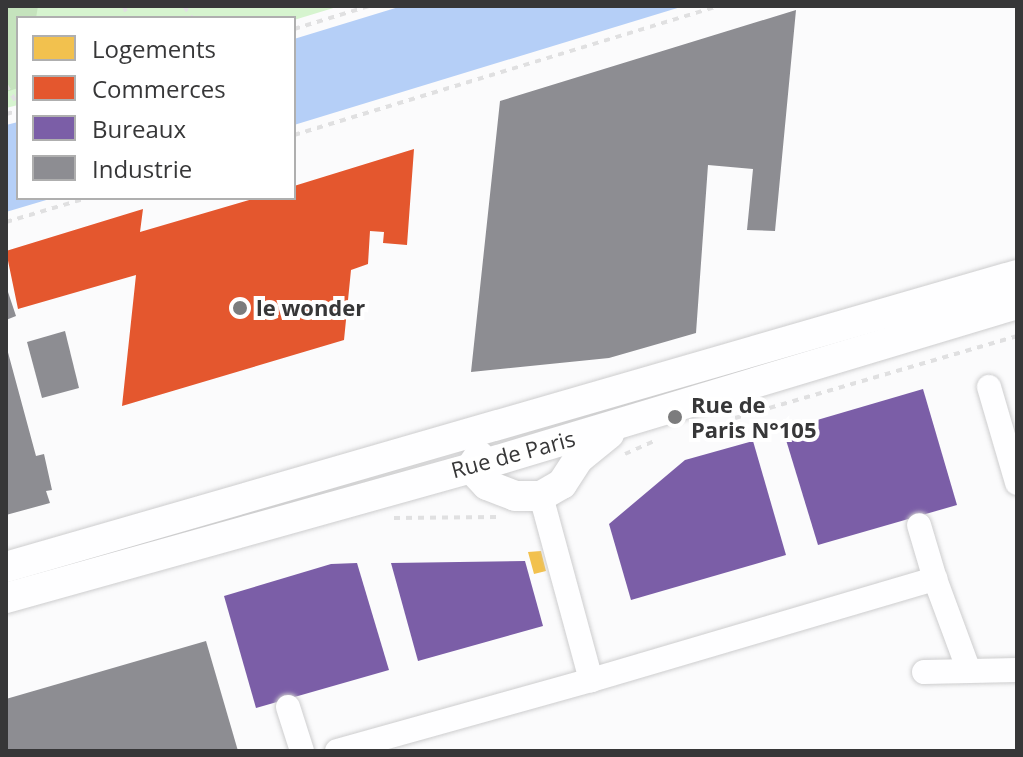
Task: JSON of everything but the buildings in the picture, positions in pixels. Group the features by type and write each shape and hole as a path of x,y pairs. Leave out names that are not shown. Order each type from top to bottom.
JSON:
{"main road":[{"name":"Rue de Paris","path":"6,567 1017,275"},
{"name":"Rue de Paris","path":"6,598 471,468 1017,304"},
{"path":"624,423 578,459 562,484 541,496 515,496 487,485 471,468 484,449 584,420 643,384"}],"lane":[{"path":"989,387 1017,483"},
{"path":"541,496 591,680"},
{"path":"919,525 969,671"},
{"path":"337,751 935,579"},
{"path":"924,672 1017,670"},
{"path":"288,707 302,751"}],"path":[{"path":"296,28 369,6"},
{"path":"296,134 719,6"},
{"path":"6,85 16,104"},
{"path":"6,222 80,200"}],"green space":[{"path":"6,6 340,6 296,19 296,16 16,16 16,106 6,108"},
{"path":"6,6 38,6 36,16 16,16 16,89 6,92"}],"water":[{"path":"402,6 684,6 296,124 296,38"},
{"path":"16,122 16,200 46,200 6,212 6,125"}],"place":[{"name":"le wonder","path":"240,308"},
{"name":"Rue de Paris N°105","path":"675,417"}]}
